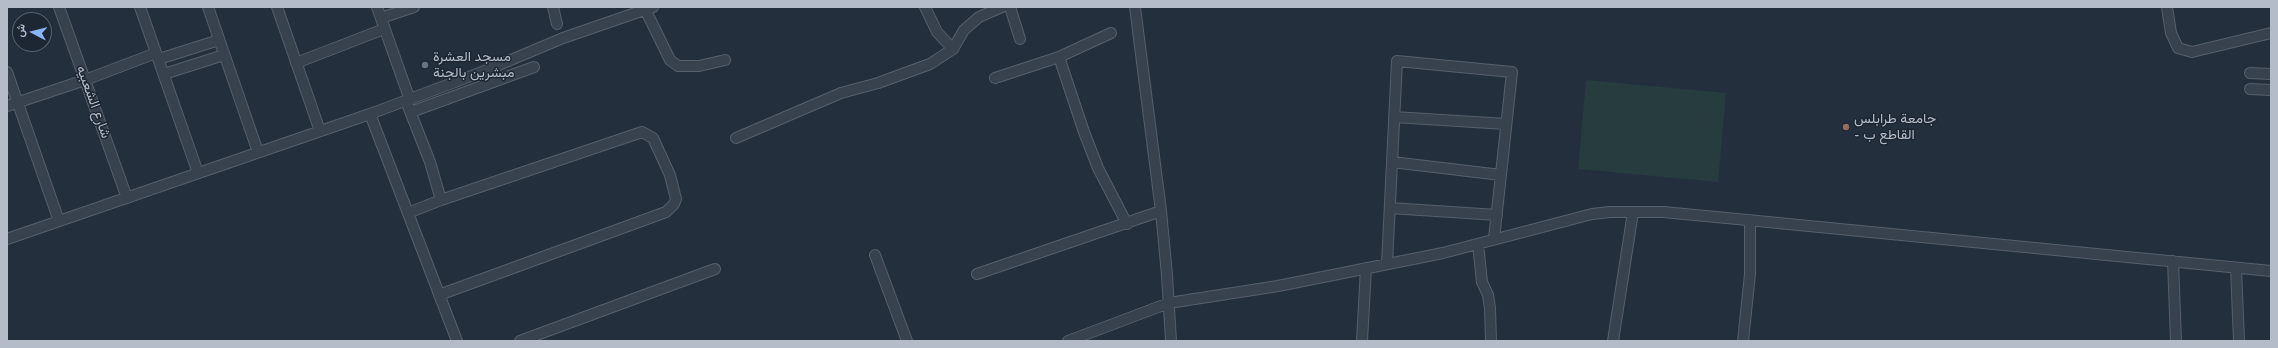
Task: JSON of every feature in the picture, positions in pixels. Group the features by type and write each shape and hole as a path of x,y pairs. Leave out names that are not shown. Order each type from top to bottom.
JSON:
{"street":[{"name":"شارع الشعبيه","path":"60,7 127,198"},
{"path":"140,7 198,173"},
{"path":"208,7 258,152"},
{"path":"277,7 320,131"},
{"path":"377,7 411,112 430,162 441,200"},
{"path":"381,18 414,7"},
{"path":"553,7 558,24"},
{"path":"925,7 937,32 953,49"},
{"path":"736,138 841,94 878,84 930,64 953,49 964,30 979,17 1002,7"},
{"path":"1010,7 1020,39"},
{"path":"1135,7 1161,211 1170,303 1171,341"},
{"path":"2167,7 2171,33 2178,48 2192,52 2271,34"},
{"path":"7,239 370,114 563,38 647,8 670,60 678,66 699,66 725,60"},
{"path":"296,63 384,29"},
{"path":"996,78 1059,57 1111,33"},
{"path":"7,106 157,56 219,40"},
{"path":"164,74 224,55"},
{"path":"1059,57 1089,146 1127,224"},
{"path":"1387,264 1397,61 1512,72 1494,239"},
{"path":"411,112 534,67"},
{"path":"7,72 59,221"},
{"path":"2250,73 2271,74"},
{"path":"2250,89 2271,90"},
{"path":"370,114 457,341"},
{"path":"1394,117 1506,124"},
{"path":"408,213 441,200 642,132 654,138 670,175 676,198 674,204 666,212 439,295"},
{"path":"1392,162 1501,175"},
{"path":"1390,208 1497,215"},
{"path":"977,274 1127,224 1161,211"},
{"path":"1068,341 1170,303 1218,297 1387,264 1478,244 1592,214 1633,212 1750,220 2236,268 2271,270"},
{"path":"1613,341 1633,212"},
{"path":"1743,341 1750,274 1750,220"},
{"path":"1478,244 1482,282 1488,295 1490,308 1491,341"},
{"path":"875,256 907,341"},
{"path":"2173,261 2176,341"},
{"path":"1362,341 1366,268"},
{"path":"2236,268 2239,341"},
{"path":"520,341 715,269"}],"green space":[{"path":"1586,80 1726,93 1718,182 1578,169"}],"place":[{"name":"مسجد العشرة مبشرين بالجنة","path":"425,65"},
{"name":"جامعة طرابلس - القاطع ب","path":"1846,127"}]}
